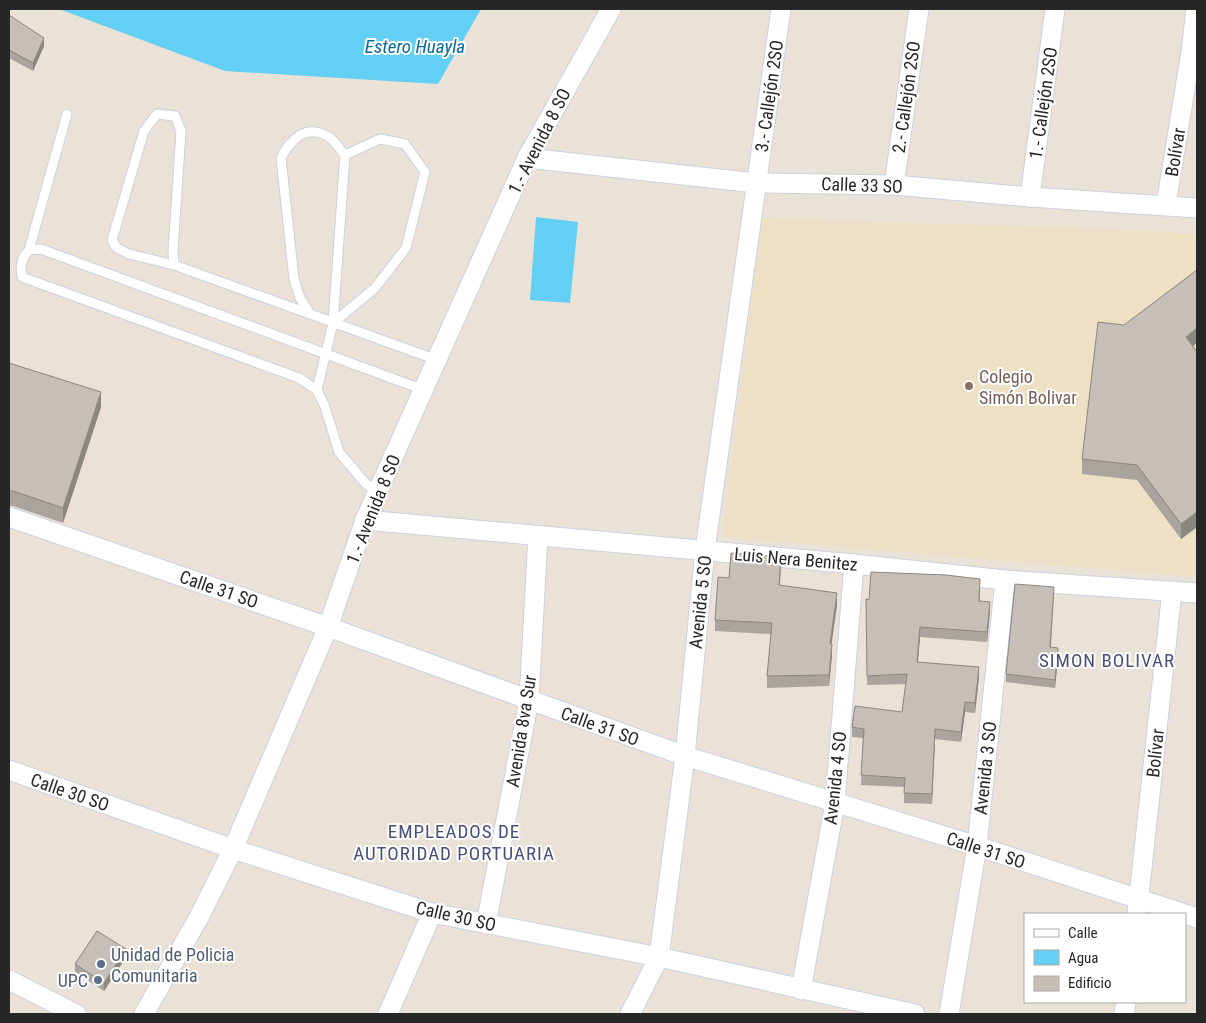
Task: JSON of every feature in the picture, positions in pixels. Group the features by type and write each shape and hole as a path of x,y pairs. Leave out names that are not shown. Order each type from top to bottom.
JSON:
{"street":[{"name":"1.- Avenida 8 SO","path":"144,1014 199,917 233,850 328,627 365,520 527,158 610,9"},
{"name":"3.- Callejón 2SO","path":"756,183 781,9"},
{"name":"2.- Callejón 2SO","path":"894,185 918,9"},
{"name":"1.- Callejón 2SO","path":"1030,197 1056,9"},
{"name":"Bolívar","path":"1166,205 1194,52 1196,9"},
{"name":"Calle 33 SO","path":"527,158 756,183 894,185 1030,197 1197,208"},
{"name":"Avenida 5 SO","path":"630,1014 659,957 685,756 705,550 756,183"},
{"name":"Calle 31 SO","path":"9,517 328,627 685,756 977,846 1138,907 1170,913"},
{"name":"Luis Nera Benitez","path":"365,520 705,550 1005,580 1197,593"},
{"name":"Avenida 8va Sur","path":"486,924 528,700 538,536"},
{"name":"Avenida 4 SO","path":"801,990 835,803 854,564"},
{"name":"Avenida 3 SO","path":"949,1014 977,846 1005,580"},
{"name":"Bolívar","path":"1138,907 1172,591"},
{"name":"Calle 30 SO","path":"9,770 233,850 432,913 659,957 915,1014"},
{"path":"388,1014 432,913"},
{"path":"9,980 76,1014"}],"lane":[{"path":"67,114 29,250 20,266 22,277 299,378 317,390 325,407 339,452 366,484 378,491"},
{"path":"174,265 173,250 181,131 174,116 157,114 144,131 112,240 117,248 129,254 174,265 437,360"},
{"path":"310,314 300,298 294,280 281,158 288,144 304,132 319,132 331,138 345,155 333,323 317,390"},
{"path":"333,323 374,288 406,248 425,172 404,144 380,139 345,155"},
{"path":"29,250 41,249 424,390"}],"shaded area":[{"name":"Colegio Simón Bolivar","path":"761,218 1163,231 1197,235 1197,577 723,537"}],"water":[{"name":"Estero Huayla","path":"59,9 481,9 438,84 225,71"},
{"path":"536,217 578,222 570,303 530,300"}],"building":[{"path":"9,15 44,38 33,63 9,50"},
{"path":"1197,270 1197,328 1186,337 1197,352 1197,512 1181,524 1137,465 1082,459 1098,322 1124,325"},
{"path":"9,363 101,392 63,508 9,491"},
{"path":"731,553 781,557 779,585 837,593 830,644 832,644 829,675 767,676 772,623 715,620 718,577 729,578"},
{"path":"871,572 946,575 980,579 979,601 990,602 987,632 920,627 917,662 979,667 975,703 965,702 961,732 935,729 932,794 904,793 905,778 861,775 864,729 852,727 855,706 902,712 907,674 867,676 866,599 869,600"},
{"path":"1015,584 1054,587 1050,647 1058,648 1055,680 1006,674"},
{"name":"Unidad de Policia Comunitaria","path":"97,931 126,949 104,983 75,964"}],"place":[{"name":"Colegio Simón Bolivar","path":"969,386"},
{"name":"Unidad de Policia Comunitaria","path":"101,964"},
{"name":"UPC","path":"98,980"}],"district":[{"name":"SIMON BOLIVAR","path":"1107,660"},
{"name":"EMPLEADOS DE AUTORIDAD PORTUARIA","path":"454,842"}]}
